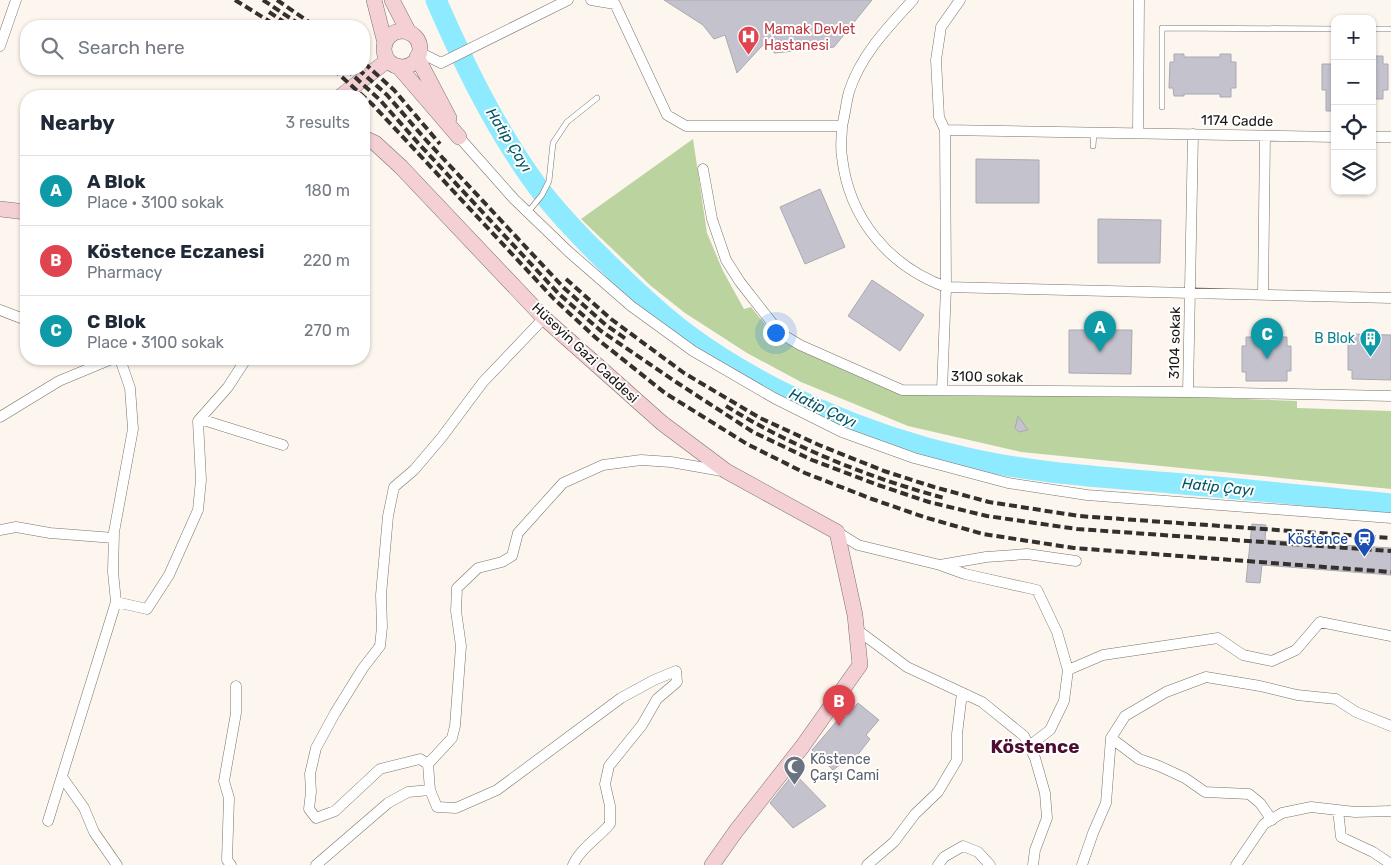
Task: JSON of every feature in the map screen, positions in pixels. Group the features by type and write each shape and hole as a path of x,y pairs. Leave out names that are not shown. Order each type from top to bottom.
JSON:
{"street":[{"path":"0,46 16,0"},
{"path":"374,0 385,44 385,55 514,199 631,306 693,351 774,398 842,432 914,458 1008,483 1087,495 1391,518"},
{"path":"392,0 409,33 418,41 418,55 459,137"},
{"path":"418,55 441,63 568,0"},
{"path":"591,0 615,4 667,115 686,126 842,126"},
{"path":"913,0 882,34 860,66 849,91 842,126 841,156 848,188 861,216 881,246 905,266 927,280 946,287 1391,298"},
{"path":"942,390 946,287 945,130 939,118 936,60 941,27 960,0"},
{"path":"1138,133 1139,0"},
{"path":"385,44 392,34 398,32 409,33"},
{"path":"350,90 393,63 409,65 418,55"},
{"name":"1174 Cadde","path":"945,130 1331,136"},
{"name":"3104 sokak","path":"1188,392 1193,134"},
{"path":"1263,295 1265,136"},
{"path":"1376,137 1391,137"},
{"name":"Hüseyin Gazi Caddesi","path":"370,141 401,167 544,318 662,423 726,471 837,532"},
{"name":"3100 sokak","path":"703,169 712,219 726,260 754,301 780,333 800,345 902,390 1188,392 1391,396"},
{"path":"0,209 20,211"},
{"path":"0,310 20,318"},
{"path":"428,764 420,759 380,769 335,811 316,818 308,809 311,792 310,774 316,748 334,713 363,668 380,646 382,627 381,595 388,516 394,487 414,470 442,438 483,382 544,318"},
{"path":"0,417 59,381 98,365"},
{"path":"48,821 116,602 113,572 114,538 133,429 130,388 122,365"},
{"path":"116,602 147,609 169,576 198,510 201,480 198,421 228,387 242,365"},
{"path":"200,419 283,445"},
{"path":"573,865 576,857 601,835 610,824 610,806 605,784 609,766 642,725 657,699 677,682 676,671 654,680 621,698 497,790 456,808 437,807 430,790 428,764 452,738 455,726 461,646 456,611 457,588 478,568 502,562 512,556 518,533 563,483 603,465 640,460 671,462 726,471"},
{"path":"0,530 16,527 50,533 114,538"},
{"path":"837,532 858,545 940,565 965,574 1037,590 1056,632 1068,670 1064,701 1050,730 1029,746"},
{"path":"712,865 736,831 802,747 860,665 855,615 837,532"},
{"path":"940,565 986,557 1027,554 1076,561"},
{"path":"1068,670 1103,655 1218,638 1243,655 1272,661 1296,650 1320,622 1391,636"},
{"path":"856,629 907,668 982,702 1024,736 1035,758 1045,793 1047,818 1034,850 1033,865"},
{"path":"1082,865 1106,803 1111,738 1125,716 1166,692 1206,677 1260,686 1296,695 1336,699 1356,712 1391,726"},
{"path":"230,865 227,860 229,798 224,780 236,713 236,686"},
{"path":"867,865 894,842 915,814 938,792 957,760 957,734 962,693"},
{"path":"1111,738 1139,759 1185,778 1205,792 1250,794 1260,803 1272,820"},
{"path":"62,778 84,808 94,832 117,865"},
{"path":"316,865 388,803 408,792 430,790"},
{"path":"1236,865 1264,824 1282,813 1311,807 1355,812 1391,811"},
{"path":"1338,810 1340,837 1373,852 1391,864"},
{"path":"938,865 944,857 963,846 978,852 990,865"}],"lane":[{"path":"1162,107 1162,28 1331,29"},
{"path":"1376,29 1391,29"},
{"path":"528,212 542,195 549,181 553,143 567,122 597,98"},
{"path":"1093,146 1094,132"}],"green space":[{"path":"693,139 707,233 723,271 744,309 751,307 777,339 880,386 902,394 1189,397 1297,401 1297,408 1391,411 1391,489 1021,452 908,426 801,382 747,353 685,313 651,286 581,219"}],"building":[{"name":"Mamak Devlet Hastanesi","path":"664,0 872,0 834,47 774,53 774,33 737,73 725,35 714,39 703,25"},
{"path":"1174,54 1184,54 1184,57 1220,57 1220,54 1231,54 1231,62 1236,62 1236,88 1231,88 1231,97 1220,97 1220,94 1184,94 1184,96 1174,96 1173,88 1169,88 1170,62 1174,62"},
{"path":"1376,56 1383,56 1383,64 1388,64 1388,90 1383,90 1383,99 1376,99"},
{"path":"1322,64 1331,64 1331,111 1326,111 1326,90 1322,90"},
{"path":"976,159 1039,160 1039,203 976,203"},
{"path":"820,189 845,247 805,264 780,207"},
{"path":"1098,219 1161,220 1160,263 1098,263"},
{"path":"872,280 924,315 900,351 848,316"},
{"path":"1069,330 1132,330 1131,374 1069,373"},
{"name":"B Blok","path":"1353,334 1391,335 1391,380 1352,379 1352,370 1348,370 1348,344 1353,344"},
{"path":"1246,337 1287,337 1287,346 1291,346 1291,371 1287,371 1287,381 1246,381 1246,372 1242,372 1242,346 1246,346"},
{"path":"1018,416 1028,430 1019,432 1015,428"},
{"path":"1252,524 1266,525 1265,540 1391,548 1391,575 1262,565 1260,583 1246,582"},
{"path":"858,703 879,720 866,735 870,739 856,757 852,756 833,770 812,750 842,715 845,718"},
{"name":"Köstence Çarşı Cami","path":"794,773 826,806 793,828 770,803"}],"waterway":[{"name":"Hatip Çayı","path":"436,0 468,69 504,137 532,179 563,218 630,285 676,326 718,356 784,393 819,410 892,437 963,457 1014,467 1067,474 1391,504"}],"railway":[{"path":"235,0 267,20"},
{"path":"263,0 293,20"},
{"path":"277,0 306,20"},
{"path":"269,12 281,20"},
{"path":"370,68 394,90 440,144"},
{"path":"340,75 356,90"},
{"path":"353,75 369,90"},
{"path":"365,75 387,95 425,139 564,288 606,325 626,339"},
{"path":"370,91 559,294 601,331 753,432 812,460 929,502 987,516 1077,529 1391,551"},
{"path":"370,102 554,299 596,338 665,393 747,444 805,473 924,517 983,534 1074,548 1391,572"},
{"path":"566,279 611,319 684,373 760,418 819,445 884,471 934,487 989,502 1079,516 1391,538"},
{"path":"726,406 778,435 832,460 888,481 944,498"}],"place":[{"name":"Mamak Devlet Hastanesi","path":"748,56"},
{"name":"A Blok","path":"1100,352"},
{"name":"B Blok","path":"1371,357"},
{"name":"C Blok","path":"1267,359"},
{"name":"Köstence","path":"1364,558"},
{"name":"Köstence Eczanesi","path":"839,726"},
{"name":"Köstence Çarşı Cami","path":"794,786"}],"district":[{"name":"Köstence","path":"1035,746"}]}
